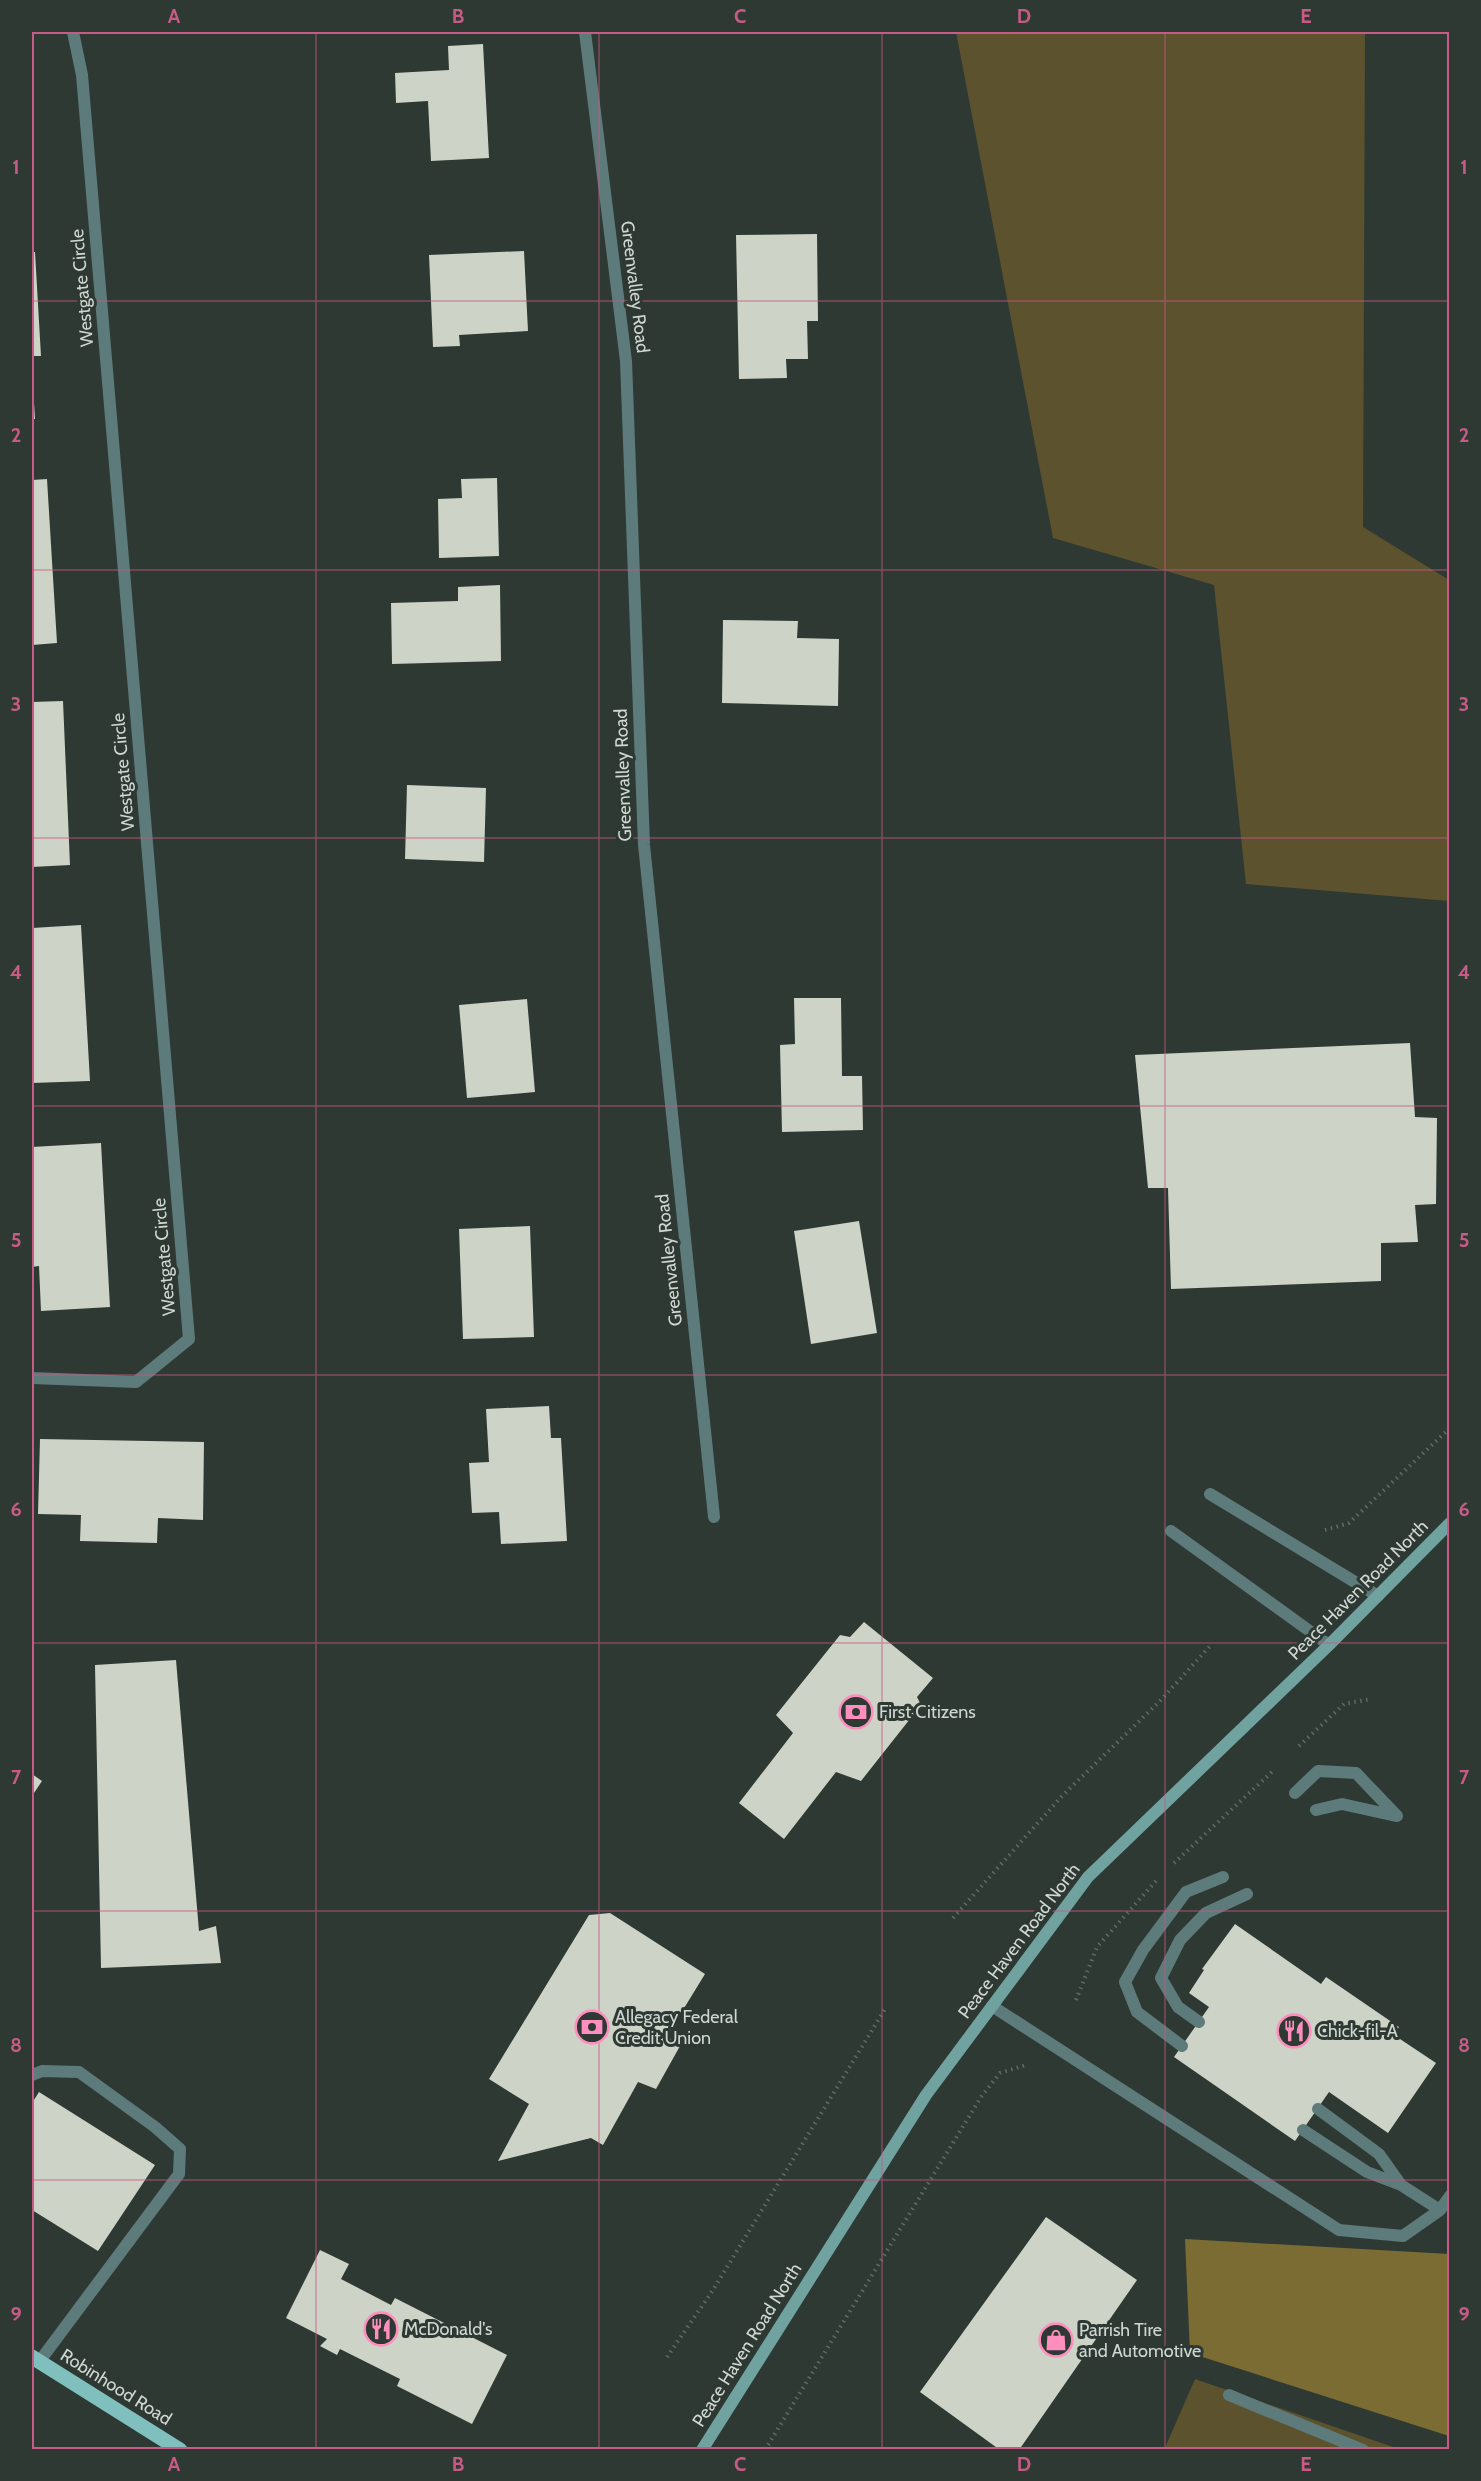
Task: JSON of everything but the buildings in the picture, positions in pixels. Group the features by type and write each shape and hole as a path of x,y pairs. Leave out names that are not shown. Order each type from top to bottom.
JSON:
{"main road":[{"name":"Peace Haven Road North","path":"702,2450 926,2095 1089,1877 1329,1645 1449,1523"},
{"name":"Robinhood Road","path":"35,2359 180,2450"}],"street":[{"name":"Westgate Circle","path":"32,1378 136,1382 189,1339 82,75 73,32"},
{"name":"Greenvalley Road","path":"585,32 626,362 644,845 714,1517"},
{"path":"1210,1494 1378,1596"},
{"path":"1171,1531 1329,1645"},
{"path":"1295,1793 1318,1771 1356,1773 1397,1816 1342,1804 1316,1810"},
{"path":"1182,2046 1137,2012 1125,1982 1143,1950 1186,1892 1223,1877"},
{"path":"1199,2022 1178,2007 1161,1977 1180,1940 1206,1912 1247,1894"},
{"path":"992,2006 1339,2230 1403,2236 1440,2210 1449,2196"},
{"path":"32,2076 42,2071 79,2072 155,2127 180,2149 179,2174 35,2359"},
{"path":"1318,2109 1379,2154 1401,2185"},
{"path":"1303,2130 1367,2172 1401,2185 1440,2210"},
{"path":"1228,2395 1363,2450"}],"path":[{"path":"1319,1532 1349,1523 1449,1428"},
{"path":"953,1918 1062,1796 1160,1701 1211,1645"},
{"path":"1294,1750 1344,1704 1371,1699"},
{"path":"1168,1869 1278,1766"},
{"path":"1076,2000 1097,1947 1160,1877"},
{"path":"667,2357 713,2290 885,2009"},
{"path":"765,2450 981,2097 1000,2073 1026,2065"}],"shaded area":[{"path":"956,32 1365,32 1363,527 1449,580 1449,901 1246,884 1214,585 1053,538"},
{"path":"1185,2239 1449,2254 1449,2436 1190,2353"},
{"path":"1195,2379 1399,2449 1164,2450"}],"place":[{"name":"First Citizens","path":"856,1712"},
{"name":"Allegacy Federal Credit Union","path":"592,2027"},
{"name":"Chick-fil-A","path":"1294,2031"},
{"name":"McDonald's","path":"381,2329"},
{"name":"Parrish Tire and Automotive","path":"1056,2340"}]}
